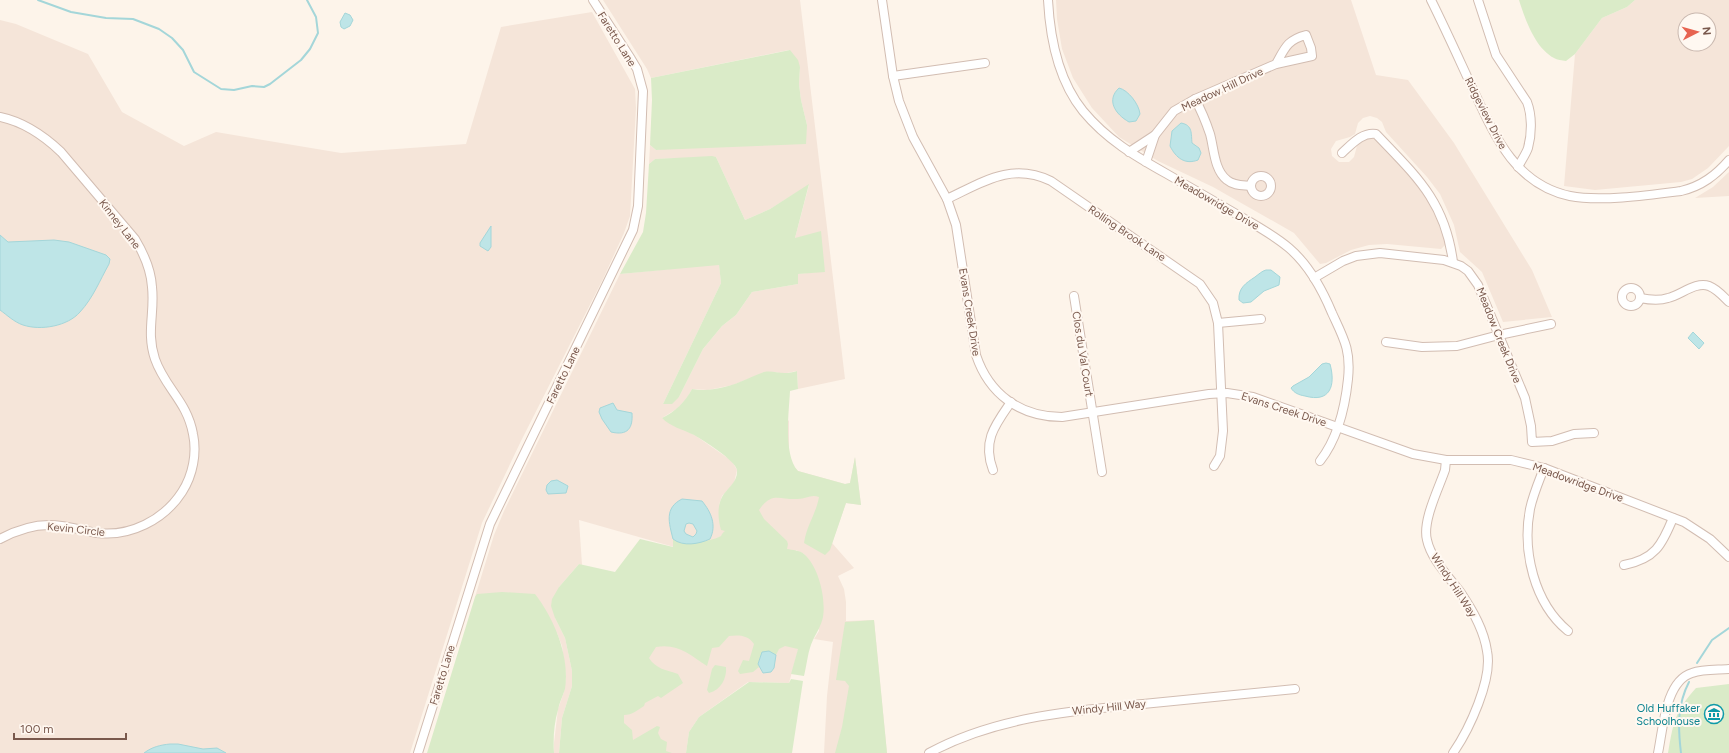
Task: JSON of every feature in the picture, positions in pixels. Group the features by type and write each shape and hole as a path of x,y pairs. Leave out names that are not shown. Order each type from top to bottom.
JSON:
{"street":[{"name":"Faretto Lane","path":"418,753 490,524 634,230 638,206 644,91 637,69 593,0"},
{"name":"Evans Creek Drive","path":"882,0 893,76 899,101 907,125 947,199 956,225 976,355 985,377 997,391 1027,412 1050,417 1062,417 1221,393 1241,394 1254,397 1341,428"},
{"name":"Meadowridge Drive","path":"1048,0 1053,44 1065,79 1082,110 1098,127 1120,147 1272,235 1289,247 1303,262 1314,278 1324,295 1345,343 1350,363 1341,428 1413,454 1446,460 1511,460 1544,468 1673,518 1698,530 1729,557"},
{"name":"Ridgeview Drive","path":"1431,0 1498,141 1518,167 1537,183 1561,194 1584,198 1601,198 1688,189 1709,180 1729,160"},
{"path":"1478,0 1496,55 1530,109 1531,118 1528,148 1518,167"},
{"name":"Meadow Hill Drive","path":"1129,152 1154,135 1174,111 1195,99 1276,64 1312,56 1311,48 1306,35 1294,38 1287,44 1276,64"},
{"path":"893,76 985,63"},
{"path":"1195,99 1210,133 1218,168 1222,175 1234,184 1251,186"},
{"name":"Kinney Lane","path":"0,117 29,127 49,140 135,239 142,252 150,274 152,302 150,335 155,359 164,378 186,409 190,419 194,440"},
{"path":"1342,153 1360,137 1368,133 1376,134 1417,177 1435,202 1447,230 1453,262"},
{"name":"Meadow Hill Drive","path":"1146,162 1154,135"},
{"name":"Rolling Brook Lane","path":"947,199 1000,175 1022,172 1042,176 1192,277 1207,293 1213,303 1218,323 1223,431 1220,456 1214,466"},
{"name":"Meadow Creek Drive","path":"1314,278 1344,261 1368,254 1380,253 1453,262 1474,278 1524,398 1530,420 1532,442 1552,441 1574,434 1594,433"},
{"path":"1640,298 1660,300 1676,296 1703,285 1716,290 1729,302"},
{"name":"Clos du Val Court","path":"1074,296 1102,472"},
{"path":"1218,323 1261,319"},
{"path":"1386,342 1422,347 1440,347 1475,342 1499,335 1551,324"},
{"path":"993,470 990,461 990,440 997,422 1011,402"},
{"path":"1320,461 1341,428"},
{"name":"Kevin Circle","path":"0,539 24,529 41,526 64,526 98,533 109,533 134,530 147,524 171,507 184,489 194,462 194,440"},
{"name":"Windy Hill Way","path":"1446,460 1445,470 1426,529 1427,540 1431,551 1439,564 1469,605 1480,625 1488,652 1488,667 1482,693 1470,723 1453,753"},
{"path":"1544,468 1530,509 1528,538 1529,554 1532,570 1542,598 1558,622 1568,630"},
{"path":"1624,565 1633,563 1652,554 1665,536 1673,518"},
{"path":"1658,753 1670,696 1676,684 1683,677 1692,673 1729,669"},
{"name":"Windy Hill Way","path":"929,753 982,730 1048,714 1295,689"}],"shaded area":[{"path":"603,0 800,0 845,379 798,389 797,371 782,374 776,372 766,372 733,385 708,390 692,389 687,398 678,408 662,418 696,436 732,461 737,470 734,483 722,496 719,505 789,420 789,454 793,466 798,471 845,484 850,483 855,457 861,505 846,503 832,543 854,568 838,576 844,589 846,621 874,620 887,753 824,753 827,696 833,642 814,639 819,631 814,569 804,554 796,550 805,625 789,683 748,682 699,717 689,732 686,753 605,753 674,547 579,520 582,565 579,564 559,587 555,618 565,638 572,671 572,686 562,718 559,753 554,753 554,743 558,709 564,692 566,677 562,646 557,633 475,597 494,535 504,511 620,274 719,264 721,283 663,404 679,397 703,349 722,326 736,315 752,292 798,284 798,274 825,271 795,238 809,185 770,209 745,220 716,157 655,159 649,164 650,145 656,150 807,125 799,84 800,67 789,50 651,78 647,69"},
{"path":"1056,0 1351,0 1376,75 1408,80 1454,143 1532,270 1552,317 1503,322 1482,272 1460,252 1454,225 1440,194 1427,177 1386,132 1382,122 1377,118 1370,116 1363,118 1358,123 1355,134 1336,141 1331,149 1332,156 1339,162 1349,162 1354,157 1357,146 1363,138 1373,136 1411,173 1434,204 1446,244 1441,249 1387,244 1369,245 1351,250 1326,263 1320,264 1294,233 1213,187 1158,161 1119,137 1092,108 1073,78 1062,49 1057,19"},
{"path":"1635,0 1729,0 1729,146 1708,168 1692,179 1681,182 1595,190 1564,186 1575,54 1602,18 1627,7"},
{"path":"592,12 635,89 636,108 630,216 603,279 521,441 482,523 410,753 0,753 0,20 16,24 88,54 122,112 184,146 216,132 341,153 466,144 501,27"},
{"path":"1729,172 1729,196 1695,198 1713,187"}],"green space":[{"path":"1519,0 1635,0 1627,7 1602,18 1575,54 1566,61 1554,58 1541,47 1524,16"},
{"path":"790,50 798,60 800,67 799,84 807,125 806,144 656,150 650,145 652,100 651,78"},
{"path":"716,157 745,220 770,209 809,184 795,238 821,231 825,272 798,274 798,284 752,292 736,315 722,326 703,349 679,397 672,404 663,404 721,283 719,265 620,274 643,232 646,213 649,164 655,159"},
{"path":"797,371 798,389 790,391 788,421 790,455 793,464 798,471 845,484 850,483 855,457 861,505 846,503 830,550 825,555 804,543 819,497 813,496 801,499 772,498 768,500 759,510 764,519 787,541 787,549 796,550 804,554 809,560 814,567 820,584 824,610 823,617 810,648 804,676 791,674 798,649 785,646 779,649 776,655 769,651 760,657 758,664 759,667 753,672 740,674 738,671 743,660 749,661 754,644 752,641 743,636 729,636 719,647 712,648 707,666 677,648 664,646 656,647 649,658 652,662 658,667 678,674 683,683 661,698 658,696 645,703 644,706 635,712 624,715 624,723 632,730 633,740 657,726 660,727 658,733 661,739 667,742 666,751 672,753 559,753 562,718 572,686 572,671 565,638 551,606 552,599 559,587 579,564 615,572 640,539 673,547 673,539 683,542 711,540 721,536 725,531 721,530 720,526 718,513 719,505 722,497 736,478 737,470 735,466 725,456 705,442 694,435 673,426 662,418 679,406 692,389 706,390 720,388 764,372 787,373"},
{"path":"502,592 535,594 549,615 559,639 563,652 566,677 565,689 559,705 556,720 554,753 427,753 475,597 477,594"},
{"path":"874,620 887,753 835,753 842,727 849,686 845,681 836,680 845,622"},
{"path":"715,665 726,667 726,671 720,686 709,693 707,690 712,669"},
{"path":"791,679 803,681 792,753 686,753 689,732 699,717 749,682 789,683"},
{"path":"1729,684 1729,753 1668,753 1674,725 1679,711 1696,688"}],"water":[{"path":"345,13 350,15 353,20 350,26 344,29 341,27 340,22"},
{"path":"1119,88 1129,94 1138,106 1140,114 1136,121 1129,122 1116,111 1113,97"},
{"path":"1181,123 1188,126 1191,133 1192,143 1199,148 1201,153 1198,160 1189,162 1181,159 1175,154 1170,146 1172,131"},
{"path":"491,226 491,247 488,251 480,246 480,243"},
{"path":"0,235 8,242 54,240 69,242 106,255 110,259 109,264 89,301 75,317 69,321 54,326 30,327 20,324 0,310"},
{"path":"1266,270 1271,270 1280,277 1279,285 1264,291 1251,302 1243,303 1239,300 1240,292 1243,286"},
{"path":"1693,332 1704,343 1699,349 1688,338"},
{"path":"1322,364 1330,364 1332,379 1329,391 1325,395 1313,398 1303,396 1292,390 1291,388 1293,386 1309,377"},
{"path":"613,403 617,410 632,413 632,423 625,432 611,432 599,412 600,408"},
{"path":"557,480 568,486 566,493 548,494 546,490 547,485 551,481"},
{"path":"682,499 702,501 712,519 713,529 710,539 686,544 677,542 673,539 669,516 672,507","holes":["686,524 693,524 697,531 693,537 686,534 684,531"]},
{"path":"769,651 776,655 774,668 771,672 763,673 758,664 762,652"},
{"path":"170,744 203,749 217,748 226,753 144,753 150,749"}],"waterway":[{"path":"38,0 71,12 106,18 133,19 159,29 172,38 183,50 194,72 221,89 234,90 252,86 264,87 270,84 301,60 310,49 318,33 316,17 307,0"},
{"path":"1697,663 1712,640 1729,628"},
{"path":"1681,753 1679,735 1680,708 1689,682"}],"place":[{"name":"Old Huffaker Schoolhouse","path":"1714,714"}]}
